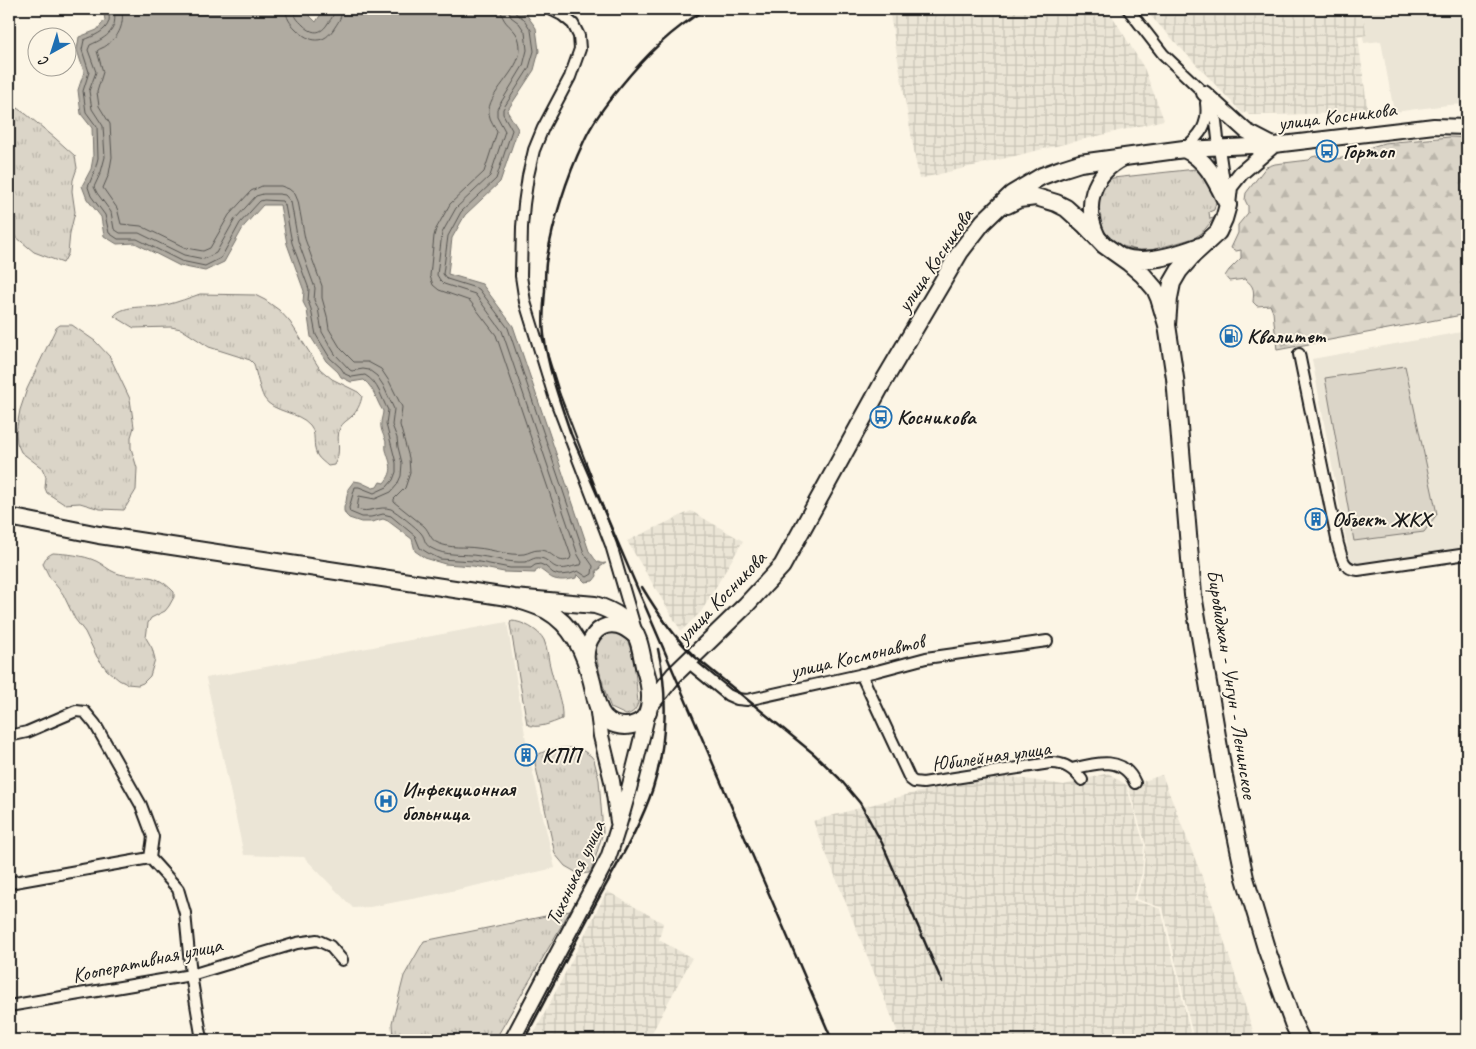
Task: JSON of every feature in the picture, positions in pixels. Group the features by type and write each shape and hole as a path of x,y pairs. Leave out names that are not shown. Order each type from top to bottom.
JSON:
{"main road":[{"path":"1167,325 1172,283 1184,264 1218,232 1228,205 1205,164 1198,156 1184,148"},
{"name":"улица Косникова","path":"649,709 664,686 746,605 782,566 882,384 960,252 983,222 1012,194 1042,176 1080,163 1184,148"},
{"path":"983,222 1007,204 1019,199 1036,198 1056,203 1066,208 1099,240 1143,275 1155,289 1162,304 1167,325"},
{"path":"1118,255 1127,258 1144,259 1177,254 1203,245"},
{"name":"Биробиджан - Унгун - Ленинское","path":"1167,325 1175,378 1194,595 1224,778 1245,878 1266,948 1301,1040"},
{"path":"9,517 99,535 514,598 595,605 605,608 613,611 628,624 638,638 650,688 649,709 634,724 622,726 608,721 597,705 588,663 576,640 562,621 545,610 514,598"}],"street":[{"path":"550,9 562,15 573,24 579,36 580,49 570,77 543,128 532,159 524,204 521,276 525,302 554,396 611,545 638,638"},
{"path":"1128,9 1163,54 1246,131 1274,145 1241,173 1230,187 1228,205"},
{"path":"1204,92 1216,121 1218,148 1228,205"},
{"path":"1184,148 1198,136 1205,122 1207,113 1204,92"},
{"name":"улица Косникова","path":"1184,148 1274,145 1434,126 1467,126"},
{"path":"1099,240 1091,218 1090,208 1094,191 1097,183 1109,168 1129,156"},
{"path":"1299,354 1338,544 1344,562 1350,569 1358,570 1467,554"},
{"path":"588,663 588,645 593,636 602,628 619,626 638,638"},
{"name":"улица Космонавтов","path":"688,662 728,695 736,699 747,700 926,658 1047,641"},
{"name":"Юбилейная улица","path":"861,674 910,779 914,782 923,783 1050,763 1061,764 1072,769 1082,780"},
{"path":"597,705 601,736 612,781 619,828"},
{"name":"Тихонькая улица","path":"512,1040 608,858 619,828 649,709"},
{"path":"9,736 27,732 76,711 85,712 95,724 141,805 153,837 150,858 178,890 185,913 191,975 202,1040"},
{"name":"Юбилейная улица","path":"1072,769 1096,763 1114,764 1127,770 1136,783"},
{"path":"9,883 150,858"},
{"name":"Кооперативная улица","path":"9,1006 191,975 297,943 317,940 330,946 342,960"}],"shaded area":[{"path":"889,9 1108,9 1144,68 1164,120 919,179"},
{"path":"1362,9 1467,9 1467,104 1394,112 1381,41 1364,43 1363,36 1367,35"},
{"path":"1362,9 1367,35 1358,37 1368,113 1249,115 1246,112 1243,114 1145,10"},
{"path":"1467,331 1467,549 1351,566 1312,359"},
{"path":"691,511 743,541 701,612 681,631 627,541"},
{"name":"Инфекционная больница","path":"507,622 527,747 555,868 438,894 370,907 353,908 304,857 244,855 206,678"},
{"path":"1108,773 1128,786 1144,844 1142,873 1133,900 1161,909 1192,1040 901,1040 813,821 910,794 999,775 1064,785"},
{"path":"1162,775 1210,897 1256,1040 1194,1040 1163,908 1136,899 1143,875 1146,845 1128,786"},
{"path":"607,891 663,923 659,940 692,958 648,1040 531,1040"}],"green space":[{"path":"9,103 26,114 75,156 77,168 72,191 75,212 68,254 63,263 34,252 9,231 9,160 12,152 9,137"},
{"path":"1450,137 1467,138 1467,314 1277,350 1273,312 1270,305 1257,306 1253,302 1253,289 1251,284 1245,279 1229,281 1225,276 1241,258 1241,250 1236,251 1231,248 1238,233 1238,225 1248,213 1248,206 1245,200 1246,193 1266,167 1275,164 1309,160 1316,156 1336,159 1361,155 1371,147 1384,143"},
{"path":"1205,168 1217,198 1214,210 1209,212 1210,219 1214,218 1202,233 1194,238 1151,250 1137,250 1115,244 1099,229 1095,209 1102,190 1109,180"},
{"path":"200,294 255,295 265,300 279,310 290,322 320,369 332,379 358,392 362,396 355,413 340,428 338,437 339,450 334,465 328,466 317,455 312,428 305,420 273,407 264,398 254,364 250,360 209,347 181,329 171,327 134,328 114,316 124,309 166,305"},
{"path":"60,325 72,325 95,341 110,357 130,399 134,427 131,437 131,448 137,468 136,490 124,510 100,509 80,503 64,504 47,493 45,488 46,477 42,468 21,452 17,443 16,432 20,410 27,389 56,328"},
{"path":"1405,366 1437,514 1424,532 1354,541 1325,378"},
{"path":"53,553 91,559 116,573 145,576 159,580 174,592 174,597 165,611 151,618 148,623 146,638 152,648 155,659 150,676 143,683 138,685 127,684 119,680 107,670 97,657 63,594 50,578 43,564 46,557"},
{"path":"511,621 530,627 542,636 560,701 562,719 539,726 527,724"},
{"path":"611,631 622,634 627,640 633,657 638,703 634,711 626,715 611,708 598,666 597,644 604,635"},
{"path":"579,748 594,760 599,780 603,832 592,869 589,873 579,874 565,866 555,854 535,757 545,751"},
{"path":"570,911 495,1040 393,1040 392,1023 404,976 424,941"}],"water":[{"path":"103,9 305,9 316,22 324,9 515,9 526,14 536,28 539,51 534,70 507,111 518,129 500,182 465,215 452,238 448,274 482,284 513,326 589,551 598,562 606,563 599,570 596,570 597,576 593,581 585,582 577,574 576,578 559,580 552,578 539,569 535,573 504,572 473,566 445,564 425,558 415,551 412,539 388,521 383,519 361,522 346,515 344,506 348,489 354,481 373,488 377,487 380,482 384,483 390,474 386,440 381,427 383,411 368,384 364,380 351,382 341,377 326,361 311,337 307,310 303,302 304,291 287,244 280,205 263,205 244,226 224,262 205,271 180,266 135,243 117,244 104,236 101,217 87,199 82,186 91,169 93,158 92,128 81,114 78,90 84,72 78,53 78,44 79,37 97,30 105,20"}],"railway":[{"path":"706,9 670,34 630,75 596,120 577,155 556,216 546,263 544,335 551,373 571,434 832,1040"},
{"path":"642,587 666,623 694,656 814,754 839,778 860,803 882,843 942,982"},
{"path":"524,1040 635,832 648,803 658,771 663,736 665,701 658,649"}],"place":[{"name":"Гортоп","path":"1327,151"},
{"name":"Квалитет","path":"1231,336"},
{"name":"Косникова","path":"881,417"},
{"name":"Объект ЖКХ","path":"1316,519"},
{"name":"КПП","path":"526,755"},
{"name":"Инфекционная больница","path":"386,801"}]}
